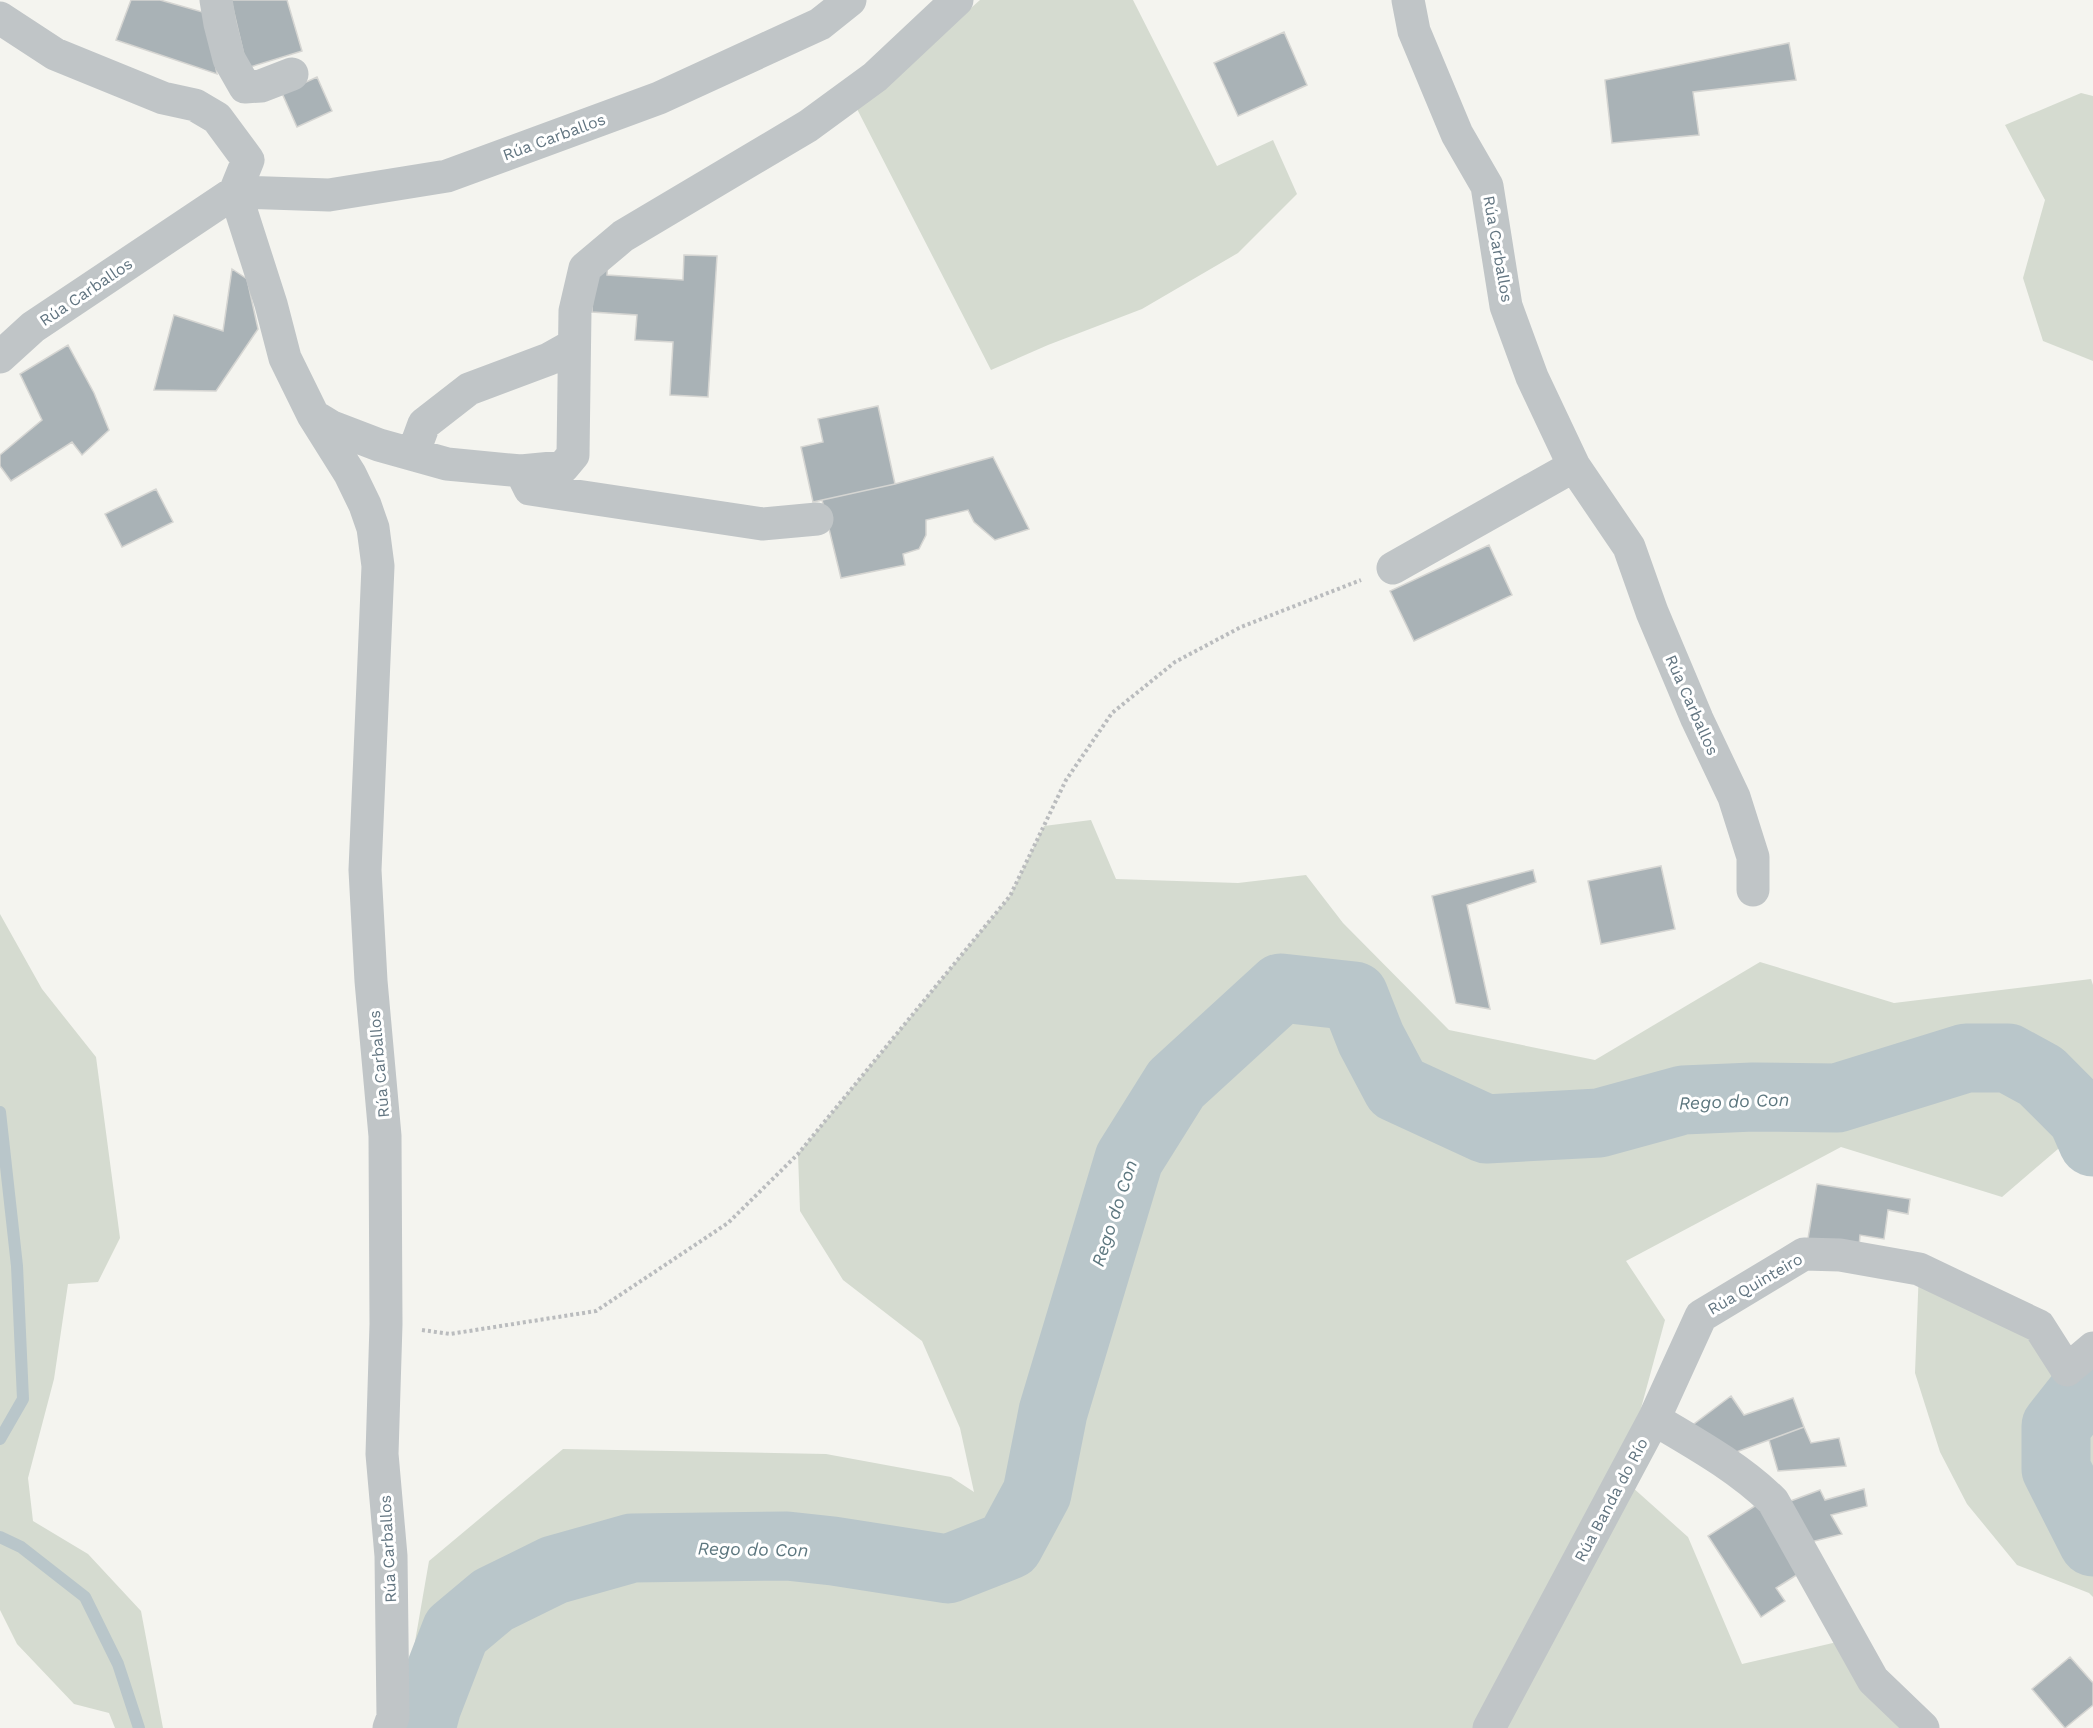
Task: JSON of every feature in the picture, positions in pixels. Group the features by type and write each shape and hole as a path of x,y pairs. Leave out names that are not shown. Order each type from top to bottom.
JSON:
{"street":[{"path":"216,0 219,24 229,59 244,87 261,86 292,74"},
{"name":"Rúa Carballos","path":"0,357 33,327 235,192 329,195 447,176 659,98 820,24 850,0"},
{"path":"313,415 332,427 379,445 447,464 521,471 563,467 573,455 575,311 585,268 623,236 808,126 875,77 957,0"},
{"name":"Rúa Carballos","path":"1408,0 1414,32 1452,124 1487,186 1506,306 1532,377 1574,466 1629,547 1652,612 1697,719 1734,797 1753,857 1753,890"},
{"path":"0,18 55,54 163,98 195,105 217,118 248,160 235,192"},
{"name":"Rúa Carballos","path":"235,192 271,304 285,358 313,415 350,474 365,506 373,528 378,566 365,870 371,981 386,1136 386,1324 382,1454 391,1556 393,1717 389,1728"},
{"path":"413,454 424,424 469,389 549,359 574,345"},
{"path":"1393,568 1574,466"},
{"path":"521,471 530,489 762,524 817,519"},
{"name":"Rúa Quinteiro","path":"1654,1419 1701,1316 1804,1254 1840,1255 1919,1269 2039,1326 2067,1370 2093,1348"},
{"name":"Rúa Banda do Río","path":"1489,1728 1654,1419 1726,1462 1773,1501 1873,1680 1923,1728"}],"path":[{"path":"386,1324 450,1334 596,1311 728,1223 798,1154 1010,896 1066,780 1112,713 1175,662 1242,627 1393,568"}],"shaded area":[{"path":"980,0 1133,0 1217,166 1273,140 1297,194 1238,253 1142,309 1048,345 991,370 857,109"},
{"path":"2081,93 2093,96 2093,361 2043,341 2023,278 2045,200 2005,125"},
{"path":"1091,820 1116,879 1238,883 1306,875 1343,923 1449,1030 1595,1060 1760,962 1894,1003 2091,979 2093,985 2093,1119 2002,1197 1841,1147 1626,1261 1665,1320 1622,1478 1688,1537 1742,1664 1850,1639 1923,1728 400,1728 429,1561 563,1449 826,1454 951,1477 974,1492 960,1428 922,1341 843,1280 800,1211 798,1154 1010,896 1044,826"},
{"path":"0,914 42,989 96,1057 120,1238 98,1282 68,1284 54,1379 28,1478 33,1521 88,1554 141,1611 163,1728 115,1728 109,1713 74,1704 17,1644 0,1610"},
{"path":"1919,1269 2039,1326 2067,1370 2093,1348 2093,1597 2089,1593 2017,1565 1967,1504 1940,1452 1915,1373"}],"building":[{"path":"131,0 160,0 206,13 217,74 116,40"},
{"path":"231,0 287,0 302,51 247,68"},
{"path":"1284,32 1307,85 1238,116 1214,63"},
{"path":"1789,43 1796,80 1693,92 1699,135 1612,143 1605,80"},
{"path":"317,77 332,111 297,127 282,93"},
{"path":"684,255 717,256 708,397 670,395 673,342 635,340 637,315 592,312 594,271 608,261 607,275 683,280"},
{"path":"232,269 247,279 258,329 216,391 154,390 174,315 223,331"},
{"path":"68,345 94,393 109,430 82,455 72,442 11,481 0,466 0,455 42,420 20,374"},
{"path":"878,406 895,484 813,502 801,447 823,442 818,419"},
{"path":"993,457 1029,529 995,540 974,522 968,510 926,520 926,535 919,549 903,554 905,565 841,578 822,500 895,484"},
{"path":"156,489 173,522 122,547 105,514"},
{"path":"1489,545 1512,595 1414,641 1390,591"},
{"path":"1661,866 1675,929 1601,944 1588,881"},
{"path":"1533,870 1536,882 1467,905 1490,1009 1456,1003 1432,896"},
{"path":"1817,1184 1910,1199 1908,1214 1888,1210 1884,1239 1860,1235 1859,1247 1808,1239"},
{"path":"1731,1396 1744,1415 1793,1398 1804,1427 1731,1454 1690,1427"},
{"path":"1804,1427 1811,1443 1839,1438 1846,1466 1778,1471 1769,1440"},
{"path":"1864,1489 1867,1506 1831,1515 1842,1534 1811,1542 1788,1502 1820,1490 1825,1500"},
{"path":"1758,1504 1803,1571 1776,1588 1785,1601 1761,1617 1708,1536"},
{"path":"2070,1657 2093,1683 2093,1705 2065,1728 2032,1689"}],"waterway":[{"name":"Rego do Con","path":"421,1728 427,1706 456,1631 493,1600 554,1570 632,1548 787,1546 948,1569 1009,1545 1037,1493 1053,1412 1129,1159 1176,1084 1281,988 1354,996 1371,1039 1397,1088 1486,1129 1599,1123 1683,1100 1753,1097 1837,1098 1966,1058 2008,1058 2041,1076 2082,1117 2093,1142"},
{"path":"0,1112 17,1266 23,1399 0,1439"},
{"name":"Rego do Con","path":"2093,1384 2082,1393 2056,1426 2056,1469 2093,1542"},
{"path":"0,1537 21,1547 85,1597 118,1664 139,1728"}]}
